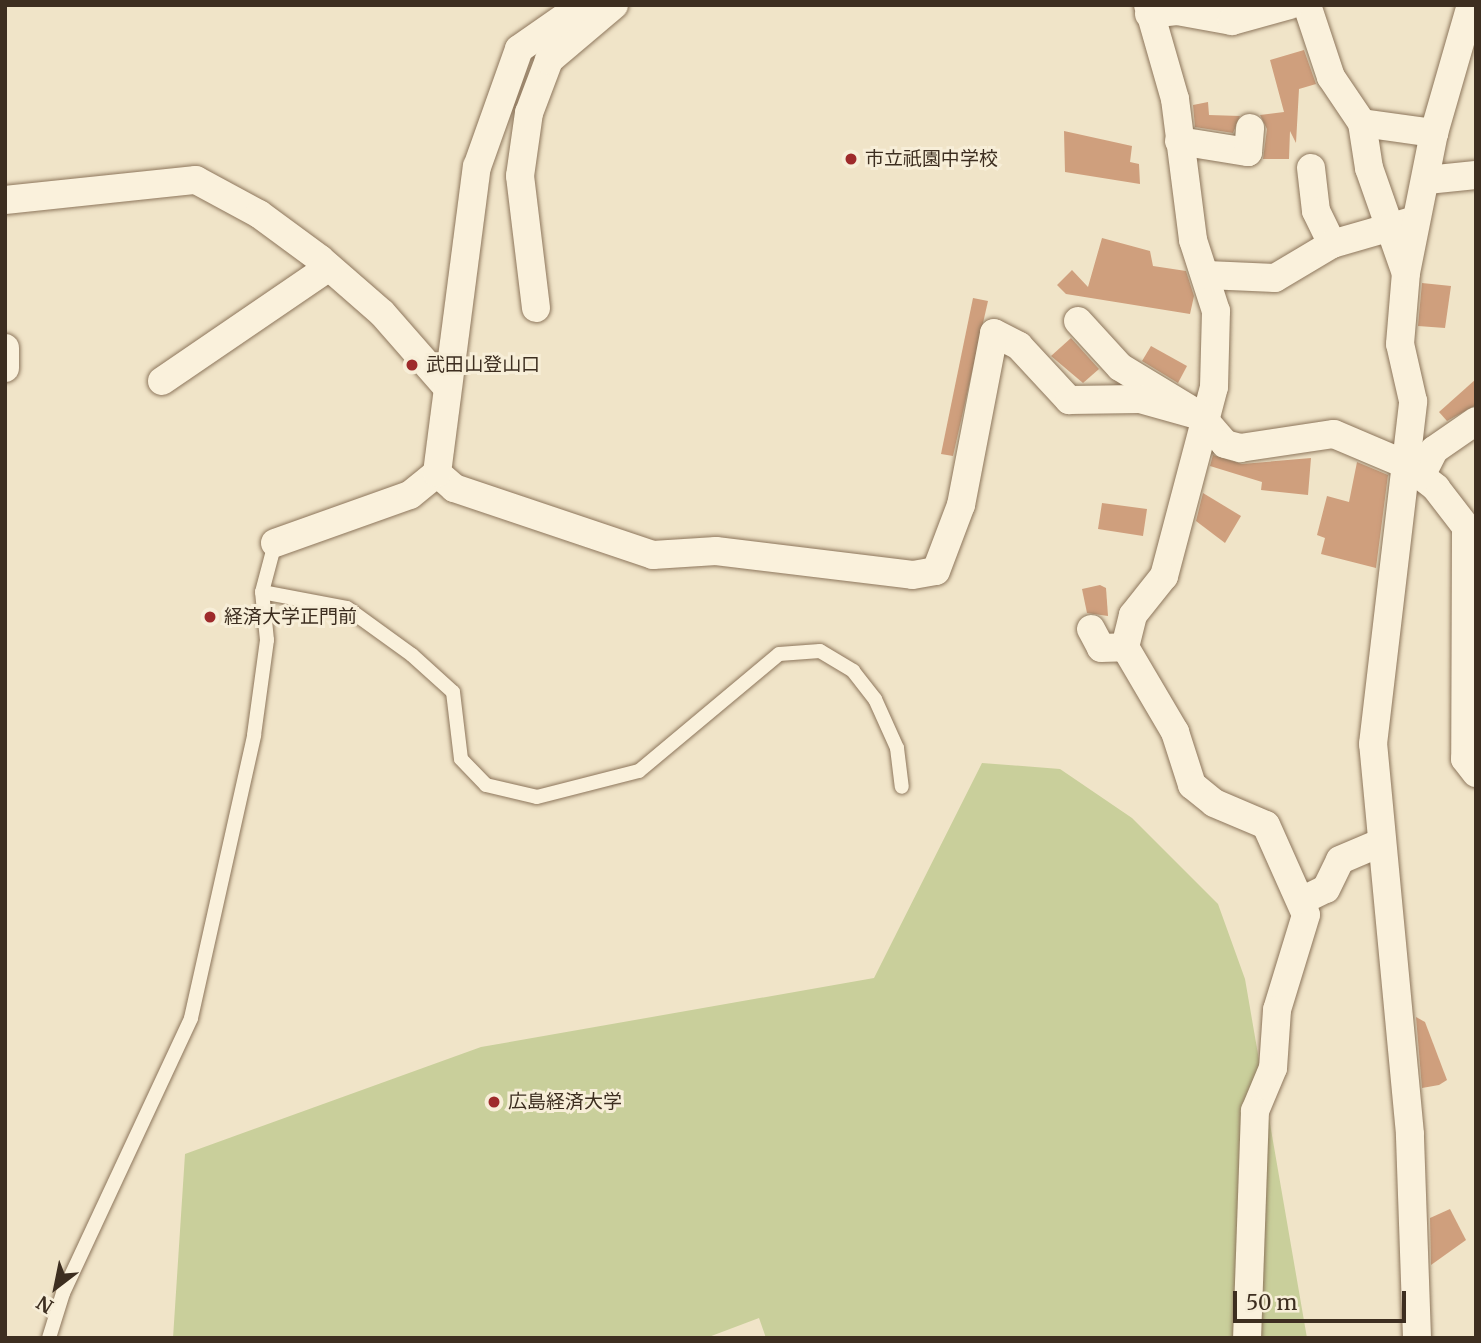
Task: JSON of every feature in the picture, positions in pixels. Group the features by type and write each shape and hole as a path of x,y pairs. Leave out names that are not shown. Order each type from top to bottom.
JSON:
{"street":[{"path":"275,543 410,495 437,473 446,386 477,167 499,96 519,49 582,5"},
{"path":"536,307 520,176 529,113 549,60 614,5"},
{"path":"1247,1338 1255,1111 1273,1068 1278,1010 1303,927 1303,901 1266,825 1214,803 1192,785 1175,732 1125,647 1133,615 1164,576 1201,416 1212,407 1214,387 1216,311 1207,275 1193,240 1180,141 1149,10 1216,13 1290,5"},
{"path":"1307,5 1331,77 1362,123 1369,168 1404,224 1406,273 1400,344 1413,401 1414,470 1373,744 1380,843 1410,1134 1417,1338"},
{"path":"1207,275 1275,278 1332,243 1404,224 1427,180 1434,133 1471,5"},
{"path":"1362,123 1434,133"},
{"path":"1180,141 1248,152 1250,128"},
{"path":"1311,168 1316,211 1332,243"},
{"path":"1427,180 1476,175"},
{"path":"5,200 196,180 259,214 329,267 382,313 446,386"},
{"path":"162,382 329,267"},
{"path":"1078,321 1120,367 1201,416 1212,434 1240,448 1334,434 1414,470 1471,523 1471,727 1465,759 1476,773"},
{"path":"437,473 454,488 653,555 716,551 913,576 936,571 961,505 994,333 1019,346 1069,400 1140,399 1201,416"},
{"path":"5,348 5,368"},
{"path":"1414,470 1434,450 1476,421"},
{"path":"1091,629 1101,648 1125,647"},
{"path":"1303,901 1326,890 1340,860 1380,843"}],"lane":[{"path":"50,1338 63,1293 191,1018 254,735 267,640 262,592 275,543"},
{"path":"262,592 347,608 412,654 453,692 461,759 486,785 537,797 639,771 779,654 820,651 853,671 875,699 897,748 902,787"}],"green space":[{"path":"982,763 1060,769 1132,818 1218,904 1245,979 1307,1338 766,1338 759,1318 706,1338 173,1338 185,1154 481,1047 874,978"}],"building":[{"path":"1304,50 1316,84 1299,89 1296,143 1290,131 1289,159 1263,159 1267,129 1260,115 1284,112 1270,60"},
{"path":"1208,102 1209,115 1240,116 1233,133 1195,127 1193,105"},
{"path":"1064,131 1132,146 1130,162 1139,164 1140,184 1065,172"},
{"path":"1102,238 1150,251 1153,266 1186,271 1194,296 1190,314 1066,294 1057,285 1072,270 1088,287"},
{"path":"1422,283 1451,286 1445,328 1418,326"},
{"path":"973,298 988,301 953,456 941,454"},
{"path":"1071,338 1099,369 1083,383 1051,356"},
{"path":"1151,346 1187,366 1178,383 1142,361"},
{"path":"1476,379 1476,405 1447,421 1439,412"},
{"path":"1213,455 1242,464 1311,458 1308,495 1261,490 1262,482 1210,466"},
{"path":"1357,462 1388,475 1376,568 1321,554 1325,538 1317,535 1327,496 1349,502"},
{"path":"1203,493 1241,516 1225,543 1196,521"},
{"path":"1102,503 1147,509 1143,536 1098,529"},
{"path":"1100,585 1106,588 1108,616 1087,613 1082,589"},
{"path":"1416,1017 1425,1022 1447,1080 1439,1085 1422,1088"},
{"path":"1450,1209 1466,1240 1431,1265 1430,1218"}],"place":[{"name":"市立祇園中学校","path":"851,159"},
{"name":"武田山登山口","path":"412,365"},
{"name":"経済大学正門前","path":"210,617"},
{"name":"広島経済大学","path":"494,1102"}]}
